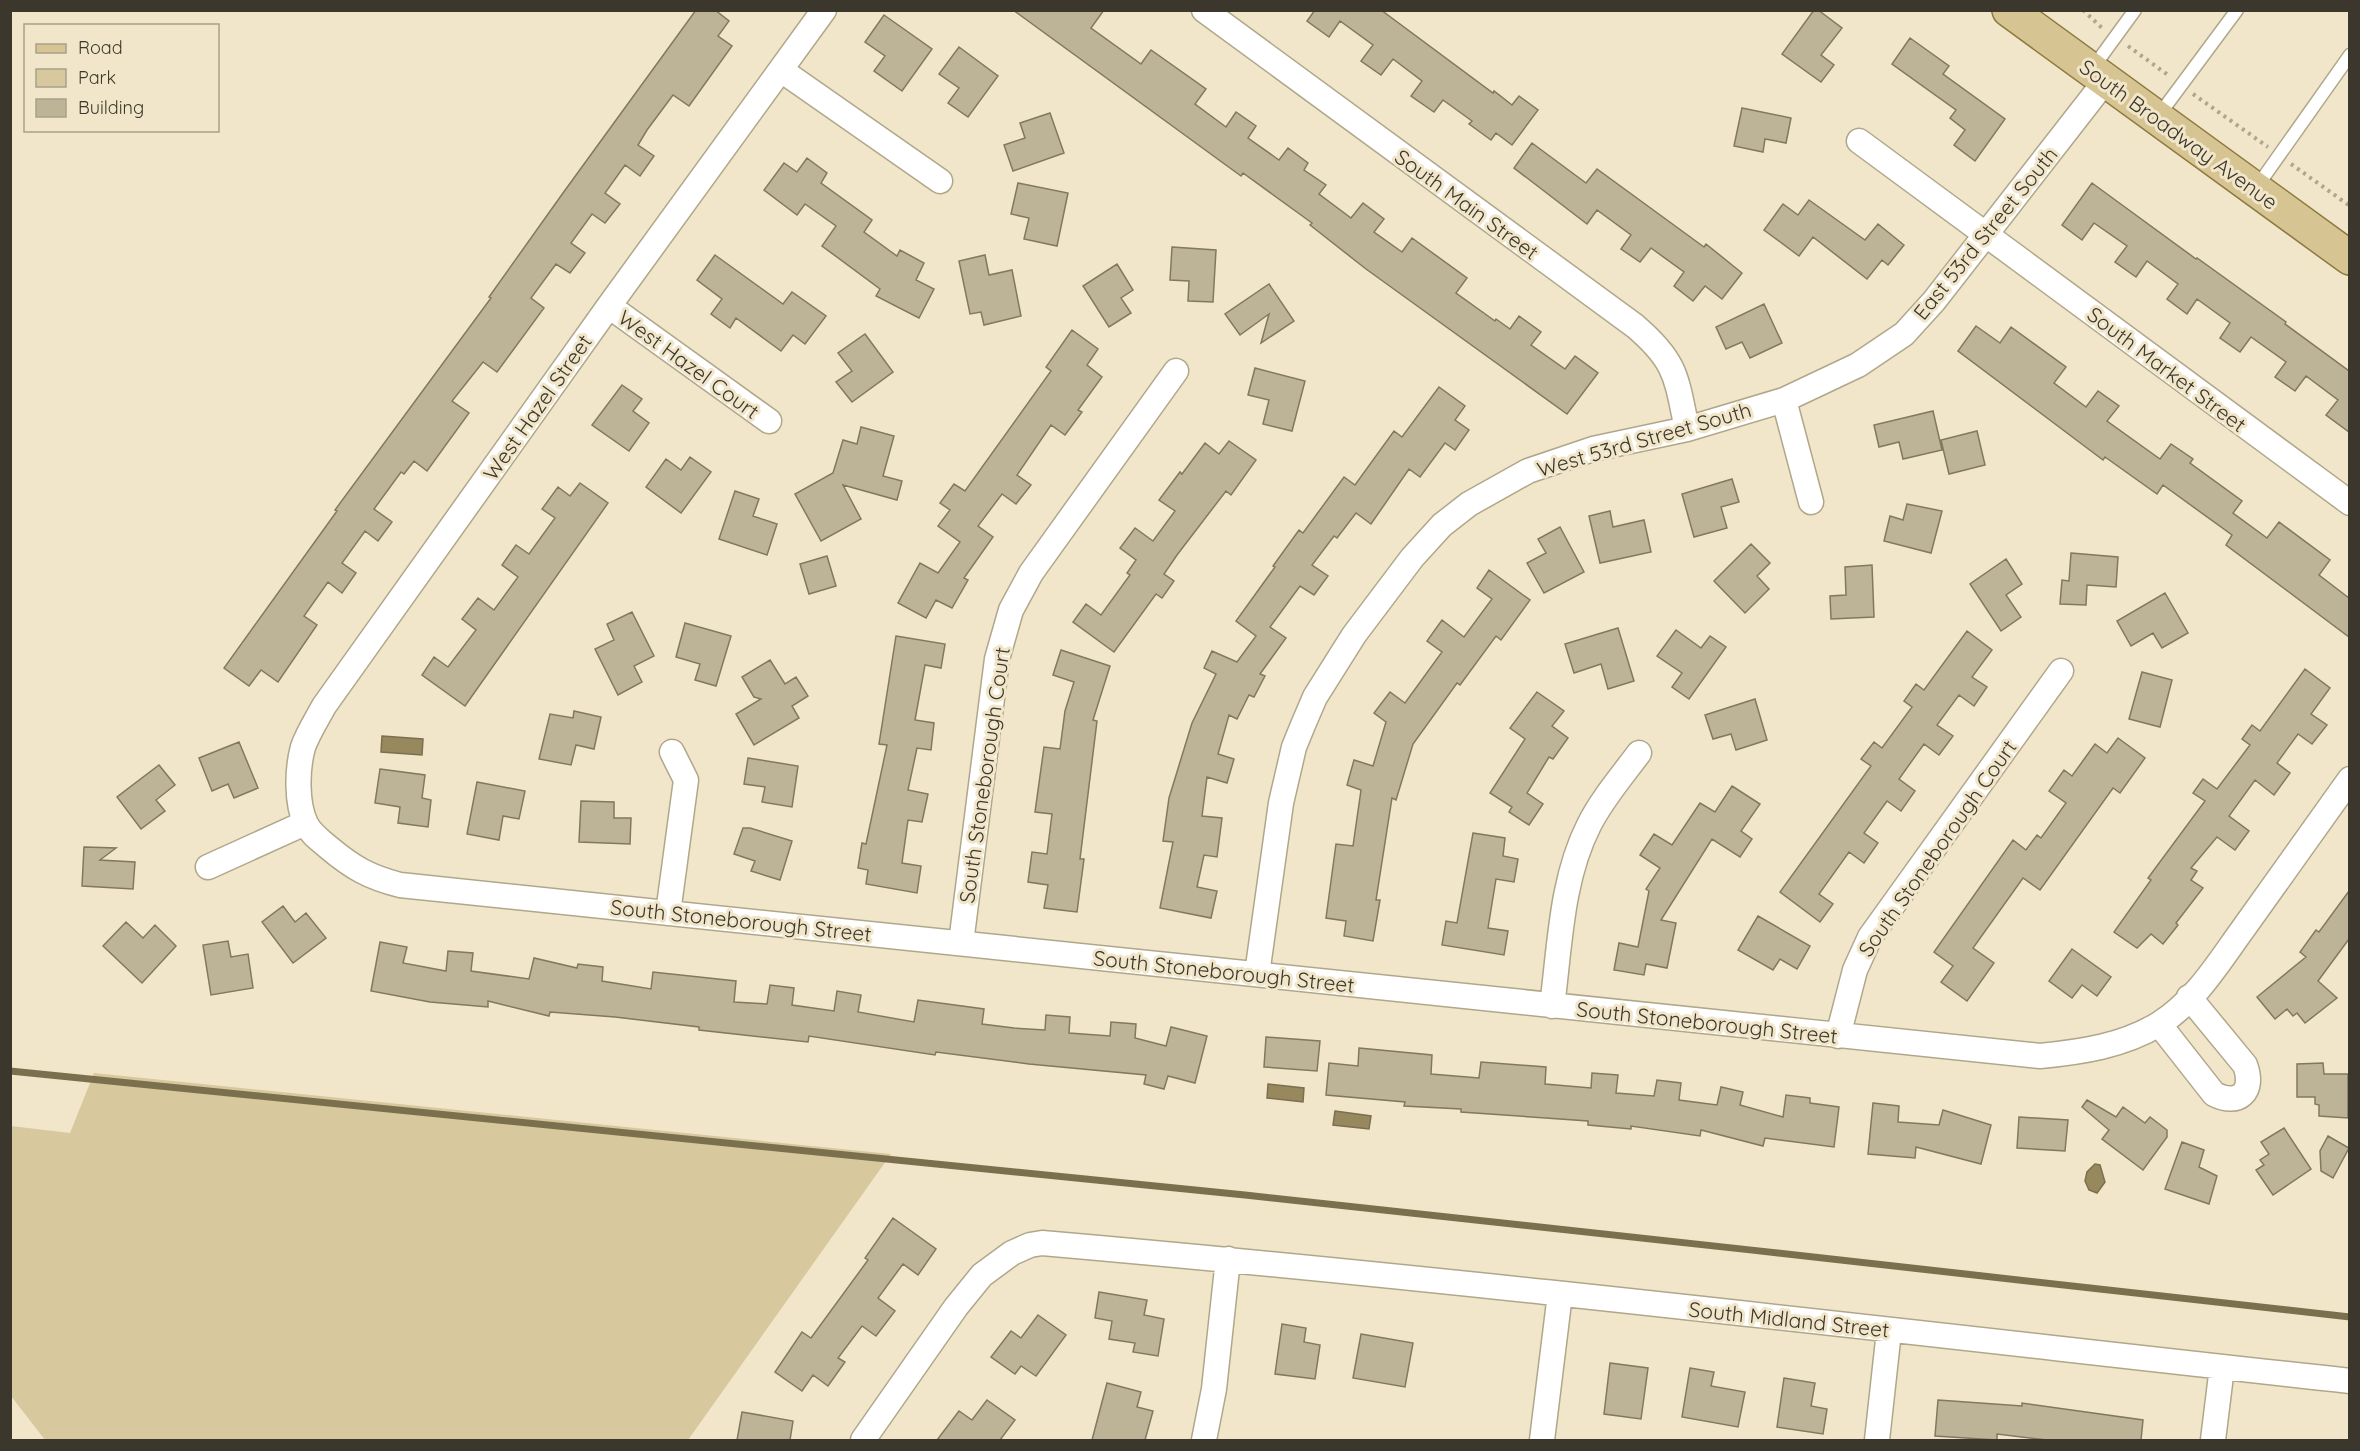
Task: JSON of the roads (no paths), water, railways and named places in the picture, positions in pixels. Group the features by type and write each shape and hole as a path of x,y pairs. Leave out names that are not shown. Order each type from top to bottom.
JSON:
{"main road":[{"name":"South Broadway Avenue","path":"2009,10 2255,189 2343,249"}],"street":[{"name":"West Hazel Street","path":"305,823 300,793 300,765 303,747 324,706 609,306 824,10"},
{"name":"South Main Street","path":"1204,10 1627,320 1656,344 1675,374 1687,429"},
{"path":"781,70 940,181"},
{"name":"East 53rd Street South","path":"1784,400 1858,365 1904,334 1934,301 1985,234 2099,75"},
{"name":"South Market Street","path":"1859,141 2349,503"},
{"name":"West Hazel Court","path":"609,306 769,421"},
{"name":"South Stoneborough Court","path":"961,943 998,656 1011,610 1031,573 1176,371"},
{"path":"1784,400 1811,502"},
{"name":"West 53rd Street South","path":"1257,974 1281,803 1294,747 1315,697 1330,670 1412,558 1442,525 1469,504 1528,471 1593,449 1687,429 1784,400"},
{"name":"South Stoneborough Court","path":"1838,1036 1855,970 1870,938 2061,671"},
{"path":"668,913 686,780 672,752"},
{"path":"1552,1006 1569,879 1580,845 1590,823 1639,753"},
{"name":"South Stoneborough Street","path":"305,823 313,835 356,870 373,878 395,883 2040,1056 2077,1053 2116,1043 2159,1024 2212,973 2349,779"},
{"path":"208,867 305,823"},
{"path":"2159,1024 2214,1094 2225,1100 2238,1098 2247,1090 2249,1077 2245,1065 2189,997"},
{"name":"South Midland Street","path":"863,1440 956,1307 982,1275 1012,1253 1030,1245 1042,1243 1228,1259 1560,1294 2349,1381"},
{"path":"1204,1440 1214,1389 1228,1259"},
{"path":"1542,1440 1560,1294"},
{"path":"1877,1440 1889,1330"},
{"path":"2213,1440 2222,1367"}],"lane":[{"path":"2099,75 2115,38 2135,10"},
{"path":"2157,118 2237,10"},
{"path":"2255,189 2349,54"}],"waterway":[{"path":"10,1071 1091,1179 2350,1317"}]}
